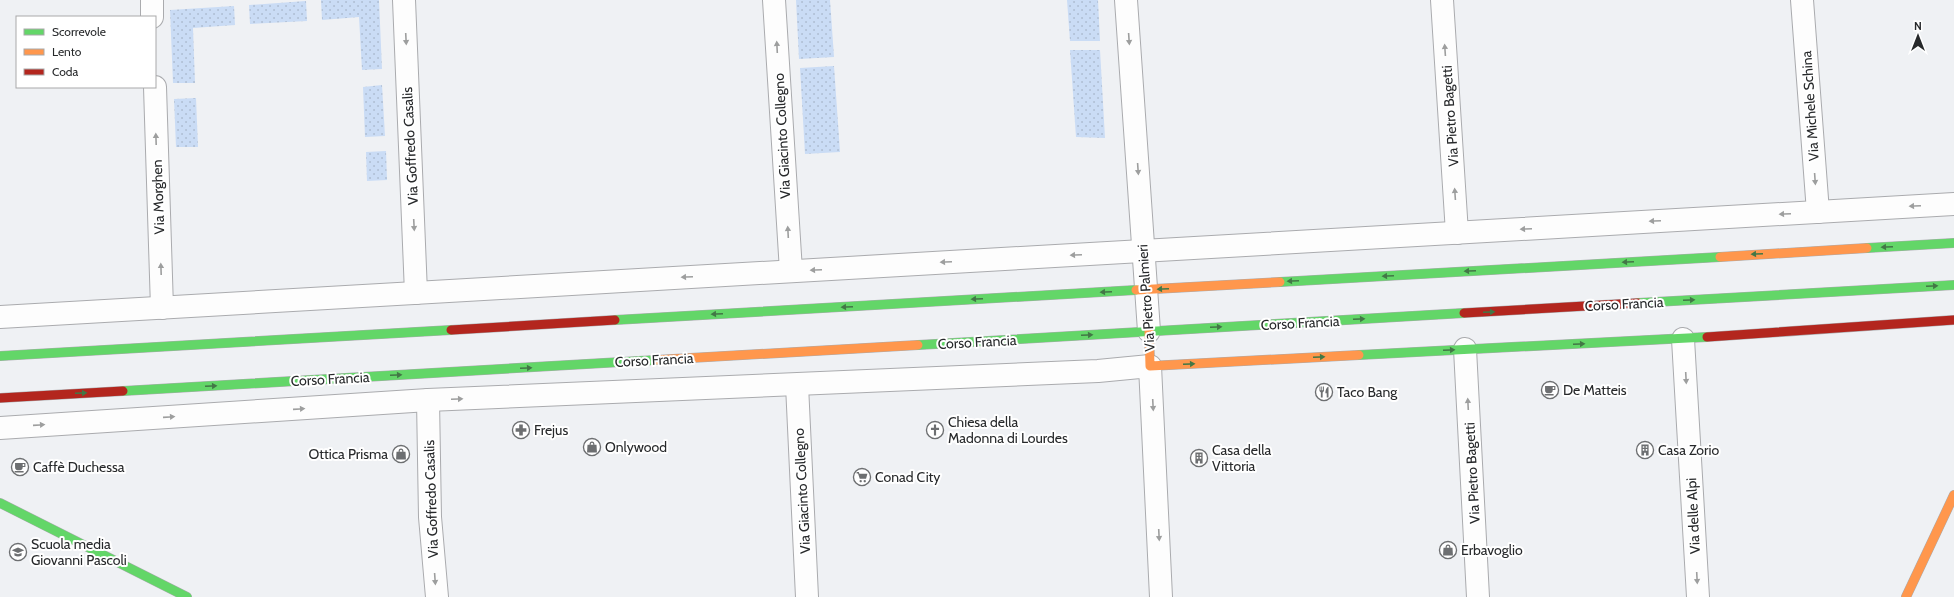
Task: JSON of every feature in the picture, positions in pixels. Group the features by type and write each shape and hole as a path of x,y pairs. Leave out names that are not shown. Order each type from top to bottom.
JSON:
{"main road":[{"path":"0,356 1954,243"},
{"name":"Corso Francia","path":"0,398 1954,285"},
{"name":"Corso Francia","path":"1150,366 1683,339 1954,320"},
{"name":"Via Pietro Palmieri","path":"1149,331 1150,366"},
{"path":"1906,597 1954,495"},
{"path":"0,503 187,597"}],"street":[{"path":"152,0 152,16"},
{"name":"Via Goffredo Casalis","path":"404,0 416,293"},
{"name":"Via Giacinto Collegno","path":"774,0 791,271"},
{"name":"Via Pietro Palmieri","path":"1126,0 1149,331"},
{"name":"Via Pietro Bagetti","path":"1442,0 1457,233"},
{"name":"Via Michele Schina","path":"1802,0 1818,212"},
{"name":"Via Morghen","path":"155,88 162,308"},
{"path":"0,317 1954,204"},
{"name":"Via delle Alpi","path":"1683,339 1698,597"},
{"name":"Via Pietro Bagetti","path":"1465,349 1478,597"},
{"name":"Via Pietro Palmieri","path":"1150,366 1161,597"},
{"name":"Corso Francia","path":"0,428 428,400 1098,371 1150,366"},
{"name":"Via Giacinto Collegno","path":"797,385 806,597"},
{"name":"Via Goffredo Casalis","path":"428,400 430,517 437,597"}],"shaded area":[{"path":"321,0 379,0 382,69 362,70 359,17 322,20"},
{"path":"796,0 830,0 834,57 799,59"},
{"path":"1067,0 1098,0 1100,41 1070,41"},
{"path":"306,1 307,21 250,24 249,5"},
{"path":"234,6 235,25 193,28 195,83 173,83 170,10"},
{"path":"1070,50 1100,50 1105,138 1076,137"},
{"path":"834,66 840,152 805,154 800,68"},
{"path":"382,85 385,136 365,137 363,87"},
{"path":"196,98 198,147 176,147 174,99"},
{"path":"386,151 387,180 367,181 366,152"}],"traffic: fast":[{"path":"1867,248 1954,243"},
{"path":"1280,282 1720,257"},
{"path":"1638,303 1954,285"},
{"path":"615,320 1136,290"},
{"path":"918,345 1464,313"},
{"path":"0,356 451,330"},
{"path":"1359,355 1707,337"},
{"path":"123,391 656,360"},
{"path":"0,503 187,597"}],"traffic: slow":[{"path":"1720,257 1867,248"},
{"path":"1136,290 1280,282"},
{"path":"1149,331 1150,366 1359,355"},
{"path":"656,360 918,345"},
{"path":"1906,597 1954,495"}],"traffic: jam":[{"path":"1464,313 1638,303"},
{"path":"451,330 615,320"},
{"path":"1707,337 1954,320"},
{"path":"0,398 123,391"}],"place":[{"name":"De Matteis","path":"1550,390"},
{"name":"Taco Bang","path":"1324,392"},
{"name":"Frejus","path":"521,430"},
{"name":"Chiesa della Madonna di Lourdes","path":"935,430"},
{"name":"Onlywood","path":"592,447"},
{"name":"Casa Zorio","path":"1645,450"},
{"name":"Ottica Prisma","path":"401,454"},
{"name":"Casa della Vittoria","path":"1199,458"},
{"name":"Caffè Duchessa","path":"20,467"},
{"name":"Conad City","path":"862,477"},
{"name":"Erbavoglio","path":"1448,550"},
{"name":"Scuola media Giovanni Pascoli","path":"18,552"}]}
